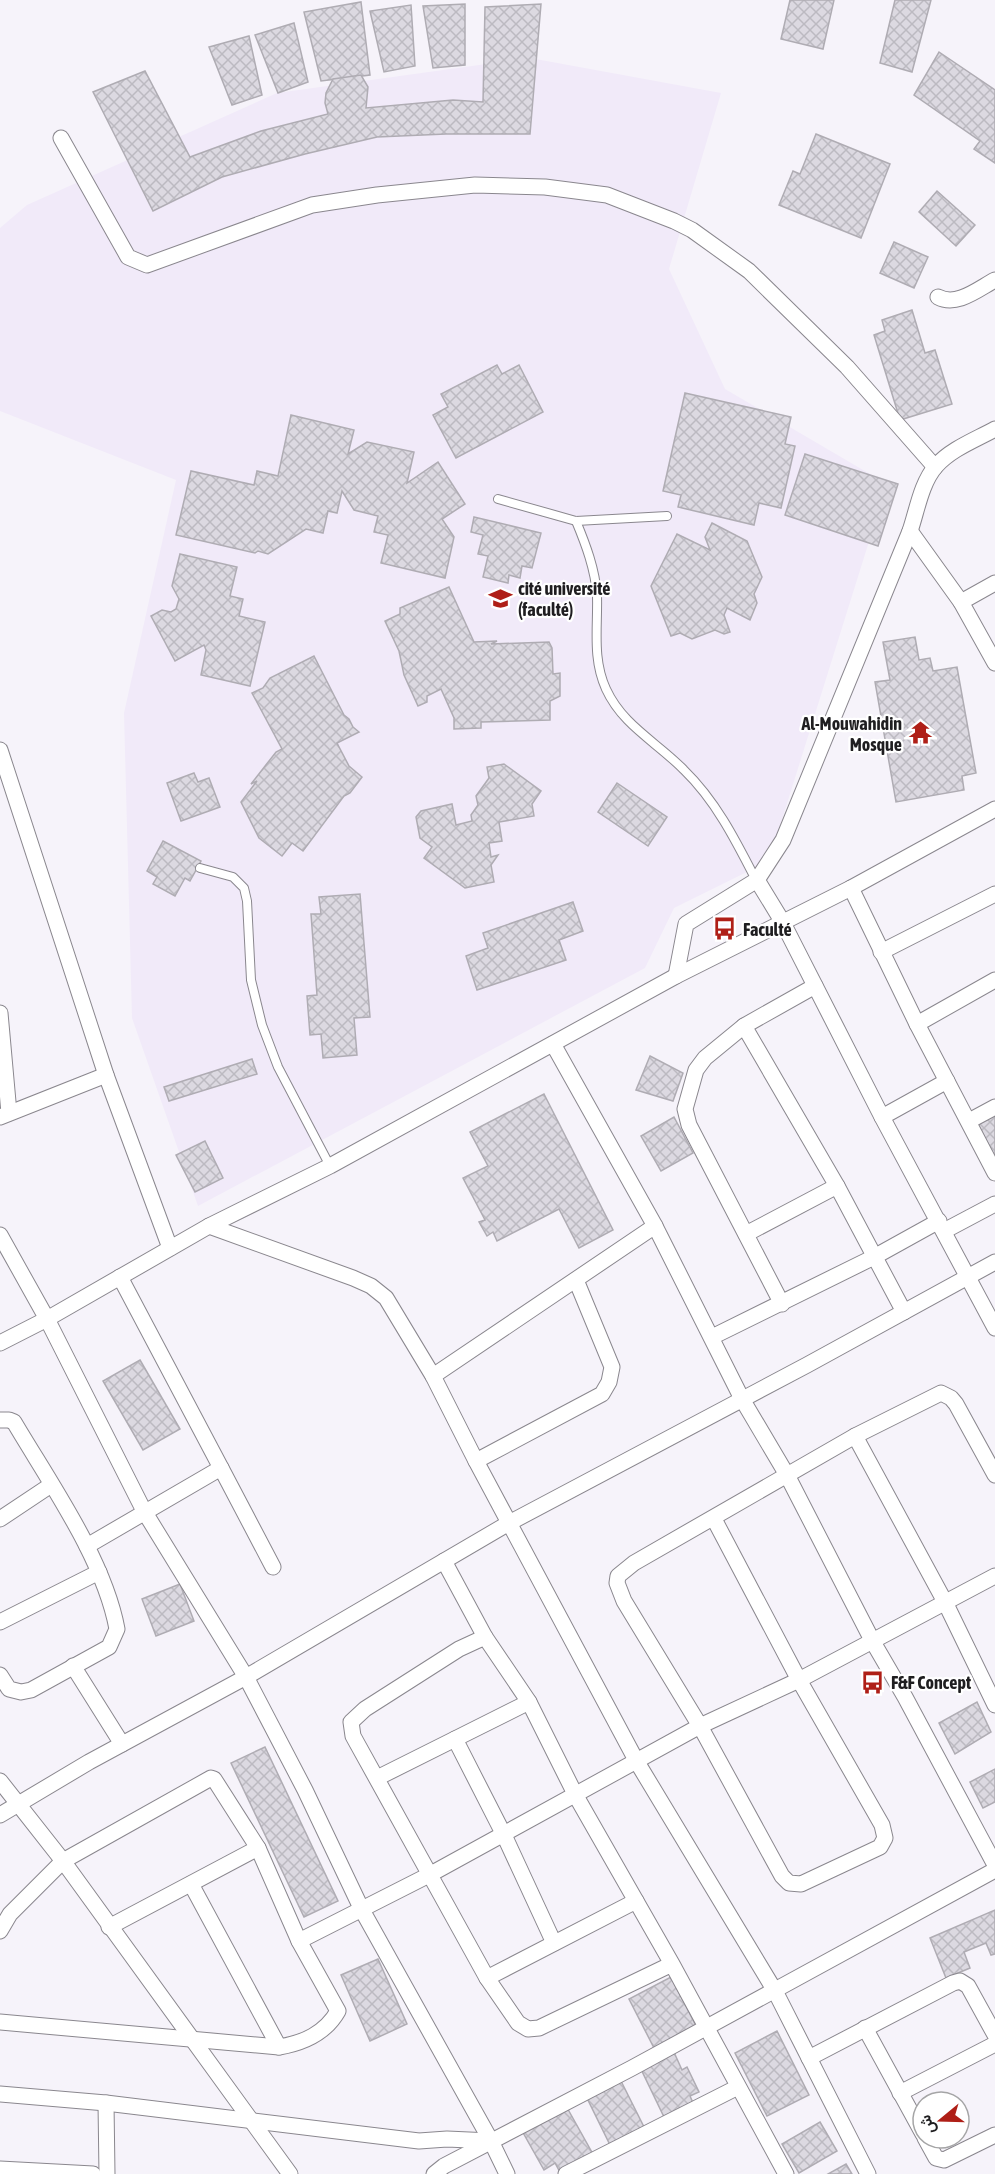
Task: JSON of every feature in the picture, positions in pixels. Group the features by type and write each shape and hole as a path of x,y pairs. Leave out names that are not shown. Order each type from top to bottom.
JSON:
{"street":[{"path":"61,138 128,258 147,265 312,205 366,196 475,185 545,187 607,195 692,230 749,271 847,367 935,467"},
{"path":"938,297 945,301 957,300 995,280"},
{"path":"676,976 686,924 757,880 783,840 910,531 926,484 935,467 954,451 995,429"},
{"path":"910,531 961,602 995,663"},
{"path":"961,602 995,583"},
{"path":"0,750 106,1075 170,1248"},
{"path":"0,1342 47,1318 209,1226 330,1166 676,976 851,888 995,809"},
{"path":"757,880 782,921 882,1117 995,1328"},
{"path":"851,888 917,1024 995,1173"},
{"path":"882,952 995,894"},
{"path":"917,1024 995,980"},
{"path":"782,1304 689,1125 685,1109 696,1070 705,1058 744,1026 815,986"},
{"path":"0,1013 4,1115 106,1075"},
{"path":"744,1026 837,1186 904,1312"},
{"path":"553,1044 656,1226 742,1399 787,1475 873,1642 995,1865"},
{"path":"882,1117 947,1081"},
{"path":"969,1121 995,1107"},
{"path":"746,1234 837,1186"},
{"path":"712,1337 874,1257 995,1204"},
{"path":"209,1226 353,1278 371,1286 390,1303 433,1376 637,1762 775,1991 868,2174"},
{"path":"433,1376 656,1226"},
{"path":"0,1235 47,1318 144,1511 246,1677 305,1790 362,1910 491,2141 507,2174"},
{"path":"0,1815 17,1803 122,1744 246,1677 509,1523 995,1262"},
{"path":"120,1277 273,1566"},
{"path":"476,1461 602,1394 609,1382 612,1366 576,1280"},
{"path":"714,1519 799,1680 882,1825 885,1838 880,1847 801,1884 789,1883 782,1876 700,1726 624,1601 617,1583 618,1576 634,1563 855,1436 941,1393 951,1398 956,1404 995,1475"},
{"path":"0,1420 14,1422 87,1546 99,1572 117,1629 109,1647 31,1690 21,1692 9,1689 0,1675"},
{"path":"855,1436 945,1602 995,1705"},
{"path":"87,1546 221,1468"},
{"path":"0,1519 51,1485"},
{"path":"444,1561 485,1637 529,1701 576,1796 672,1964 786,2174"},
{"path":"0,1622 99,1572"},
{"path":"299,1941 504,1835 700,1726 799,1680 995,1575"},
{"path":"485,1637 459,1649 365,1709 351,1722 353,1736 487,1978 518,2023 528,2029 539,2028 558,2020 672,1964"},
{"path":"73,1666 122,1744"},
{"path":"377,1778 529,1701"},
{"path":"455,1739 504,1835 554,1943"},
{"path":"0,1931 10,1914 63,1862 211,1778 214,1779 258,1848 299,1941 338,2012 331,2024 301,2043 279,2047 0,2022"},
{"path":"0,1782 63,1862 290,2174"},
{"path":"109,1927 258,1848"},
{"path":"434,2174 444,2166 775,1991 995,1870"},
{"path":"191,1884 279,2047"},
{"path":"487,1978 636,1901"},
{"path":"809,2058 960,1981 968,1986 995,2035"},
{"path":"865,2028 911,2112"},
{"path":"900,2092 995,2044"},
{"path":"566,2174 738,2087"},
{"path":"0,2094 106,2103 419,2141 447,2139 491,2141"},
{"path":"106,2103 107,2174"},
{"path":"971,2147 995,2135"},
{"path":"932,2150 936,2158 944,2160 964,2150"},
{"path":"0,2169 93,2174"}],"lane":[{"path":"498,499 576,521 667,516"},
{"path":"576,521 595,580 596,657 605,688 613,703 631,726 669,756 697,783 722,818 757,880"},
{"path":"200,868 232,877 244,888 247,901 251,980 262,1025 278,1067 330,1166"}],"shaded area":[{"name":"cité université (faculté)","path":"530,58 721,93 669,269 725,389 887,484 769,861 674,908 645,968 198,1206 132,1018 124,713 176,480 0,411 0,228 27,205 277,93"}],"building":[{"path":"790,0 834,0 823,49 781,39"},
{"path":"895,0 931,0 912,72 880,63"},
{"path":"361,2 370,75 321,81 304,12"},
{"path":"465,4 465,65 433,68 423,6"},
{"path":"541,4 530,134 377,137 222,177 153,211 93,92 145,71 190,157 261,131 328,114 325,103 326,93 333,79 361,75 368,87 366,108 453,100 483,102 485,7"},
{"path":"411,5 415,66 384,72 370,11"},
{"path":"294,23 308,82 278,93 255,35"},
{"path":"249,36 262,95 232,105 209,47"},
{"path":"939,52 995,90 995,163 974,149 980,141 914,95"},
{"path":"816,134 890,164 861,238 779,205 793,171 800,174"},
{"path":"937,191 975,225 956,246 919,212"},
{"path":"894,242 928,257 914,288 880,273"},
{"path":"912,310 925,353 935,350 952,404 900,420 874,335 885,331 882,320"},
{"path":"497,365 502,374 519,365 543,412 456,458 433,415 448,407 441,394"},
{"path":"685,393 791,417 785,444 795,446 781,508 759,503 754,525 678,507 681,495 663,491"},
{"path":"291,415 354,430 348,454 367,442 414,452 407,483 438,462 465,504 442,519 454,537 445,578 381,563 388,535 374,532 378,516 354,510 342,491 337,513 328,511 323,533 306,529 268,554 176,535 191,471 254,485 257,471 278,476"},
{"path":"805,454 898,484 878,546 785,515"},
{"path":"474,517 541,533 532,568 522,566 520,578 509,575 508,583 483,577 488,556 478,554 483,535 471,532"},
{"path":"712,523 747,541 762,577 754,594 757,603 750,620 727,608 724,615 730,632 724,634 715,630 692,639 680,633 671,636 651,586 677,534 710,550 705,537"},
{"path":"180,554 237,567 230,596 243,599 239,616 265,622 250,686 201,675 206,650 204,645 175,661 151,616 162,610 171,612 176,609 179,599 172,586"},
{"path":"449,587 474,642 497,641 491,644 549,642 552,648 553,674 560,673 560,696 550,701 550,720 481,722 481,728 454,729 454,718 441,689 427,696 427,702 418,706 404,675 399,651 385,621 400,614 400,608"},
{"path":"915,637 919,660 930,658 933,671 957,667 976,773 962,776 964,790 896,802 875,682 890,680 883,642"},
{"path":"314,656 344,715 359,732 337,743 349,766 362,777 350,793 344,796 303,851 292,843 282,856 259,838 241,802 257,781 251,784 276,752 282,749 252,693 263,688 270,678"},
{"path":"504,764 541,791 532,804 534,816 499,822 502,841 489,843 491,857 498,855 491,865 494,882 465,888 424,858 432,847 420,838 416,817 421,811 452,804 456,825 472,821 471,815 478,805 476,796 489,778 487,767"},
{"path":"194,773 198,782 209,778 220,807 181,821 167,783"},
{"path":"617,783 667,817 648,846 598,812"},
{"path":"163,841 201,861 190,881 185,878 175,896 153,884 157,877 147,871"},
{"path":"360,894 370,1017 354,1018 357,1055 323,1058 321,1034 310,1035 307,996 317,995 311,914 321,914 319,897"},
{"path":"573,902 583,931 559,940 566,960 477,990 466,956 488,948 483,933"},
{"path":"650,1056 683,1073 673,1101 636,1090"},
{"path":"252,1059 257,1074 169,1101 164,1087"},
{"path":"544,1094 613,1230 579,1248 559,1209 497,1241 493,1232 487,1236 479,1222 485,1220 463,1178 488,1166 470,1132"},
{"path":"995,1113 995,1157 977,1122"},
{"path":"674,1117 693,1153 661,1171 641,1136"},
{"path":"205,1141 223,1178 195,1192 176,1155"},
{"path":"140,1360 180,1429 143,1450 103,1381"},
{"path":"180,1584 194,1621 156,1636 142,1599"},
{"path":"977,1702 991,1732 955,1754 939,1723"},
{"path":"265,1747 338,1901 304,1917 231,1763"},
{"path":"995,1769 995,1802 983,1808 970,1782"},
{"path":"995,1910 995,1954 991,1955 986,1943 964,1952 970,1968 946,1978 930,1938"},
{"path":"378,1959 407,2024 370,2041 341,1975"},
{"path":"671,1977 696,2026 654,2048 629,1999"},
{"path":"777,2031 809,2095 767,2116 735,2053"},
{"path":"673,2050 682,2070 687,2067 699,2092 690,2096 693,2103 664,2117 639,2065"},
{"path":"619,2077 646,2131 612,2149 585,2094"},
{"path":"565,2104 594,2156 561,2174 555,2163 544,2170 521,2129"},
{"path":"820,2122 837,2151 799,2173 782,2144"},
{"path":"846,2164 852,2174 828,2174"}],"place":[{"name":"cité université (faculté)","path":"500,598"},
{"name":"Al-Mouwahidin Mosque","path":"920,733"},
{"name":"Faculté","path":"725,929"},
{"name":"F&F Concept","path":"873,1682"}]}
